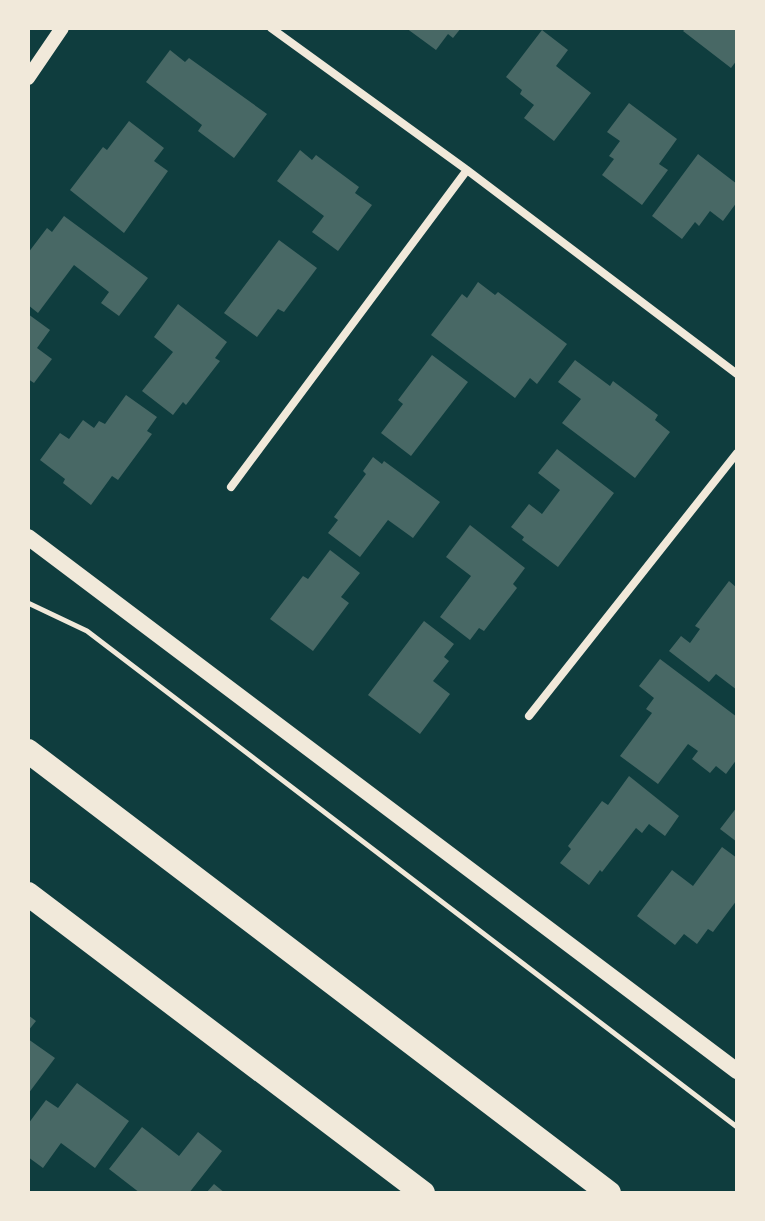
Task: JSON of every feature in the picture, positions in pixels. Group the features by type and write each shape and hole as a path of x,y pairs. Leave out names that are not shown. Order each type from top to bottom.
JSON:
{"highway":[{"path":"28,751 609,1193"},
{"path":"28,894 423,1193"}],"main road":[{"path":"28,537 737,1071"}],"street":[{"path":"28,78 62,28"},
{"path":"271,28 467,170 737,374"},
{"path":"231,487 467,170"},
{"path":"529,716 737,453"}],"path":[{"path":"28,603 87,631 737,1127"}],"building":[{"path":"406,28 461,28 453,38 448,34 436,50"},
{"path":"686,28 737,28 737,60 731,68 683,31"},
{"path":"542,30 568,50 556,66 591,93 554,141 524,118 534,105 506,77"},
{"path":"170,50 185,62 189,58 267,114 234,158 198,131 202,125 146,82"},
{"path":"629,103 677,139 659,164 668,170 642,205 602,175 614,159 609,156 620,141 607,132"},
{"path":"129,121 164,148 154,161 168,171 124,233 70,190 103,147 107,150"},
{"path":"300,150 312,160 316,155 359,187 355,193 372,205 338,251 312,232 324,216 277,181"},
{"path":"698,154 737,184 737,202 723,221 710,211 699,226 695,222 682,239 652,216"},
{"path":"64,216 148,278 119,316 101,303 109,292 74,265 38,313 28,305 28,253 47,228 52,232"},
{"path":"279,240 317,268 284,312 278,309 257,337 224,313"},
{"path":"478,282 495,295 498,292 567,344 537,384 530,378 515,398 431,335 462,294 467,298"},
{"path":"178,304 227,342 215,358 220,361 186,405 183,402 173,415 142,391 173,352 154,337"},
{"path":"28,314 50,330 37,348 52,359 34,383 28,379"},
{"path":"432,355 468,382 411,456 381,433 403,404 398,400"},
{"path":"575,360 610,386 613,381 658,415 655,420 670,432 635,478 562,423 581,399 558,382"},
{"path":"126,395 157,417 147,431 152,434 118,480 112,476 91,505 40,460 60,433 69,439 83,420 94,428 99,421 105,424"},
{"path":"557,449 614,493 558,567 522,540 524,537 511,527 529,504 542,514 560,490 538,473"},
{"path":"373,457 382,464 384,461 440,502 413,538 388,520 360,557 328,533 338,520 334,517 366,474 363,471"},
{"path":"470,525 525,568 513,584 517,588 484,631 479,628 470,640 440,617 471,576 446,557"},
{"path":"330,550 360,573 341,597 349,603 313,651 270,619 303,576 308,579"},
{"path":"729,581 737,588 737,690 716,674 709,682 669,651 681,636 690,643 700,629 695,626"},
{"path":"424,621 454,644 444,657 449,661 433,681 450,694 420,734 368,695"},
{"path":"660,659 737,717 737,759 726,774 716,766 710,773 692,759 698,751 688,744 658,784 620,756 652,713 646,709 654,698 639,686"},
{"path":"629,776 679,816 665,836 649,824 642,833 636,828 589,885 560,863 571,849 568,846 602,801 608,805"},
{"path":"737,807 737,842 720,829"},
{"path":"722,847 737,858 737,900 713,932 708,929 697,944 684,934 675,945 637,916 672,870 693,886"},
{"path":"28,1015 36,1021 28,1031"},
{"path":"28,1039 55,1058 28,1094"},
{"path":"77,1083 129,1121 95,1168 61,1143 43,1168 28,1157 28,1124 46,1100 58,1108"},
{"path":"142,1127 179,1156 198,1132 222,1151 189,1193 140,1193 109,1169"},
{"path":"214,1184 225,1193 206,1193"}]}
